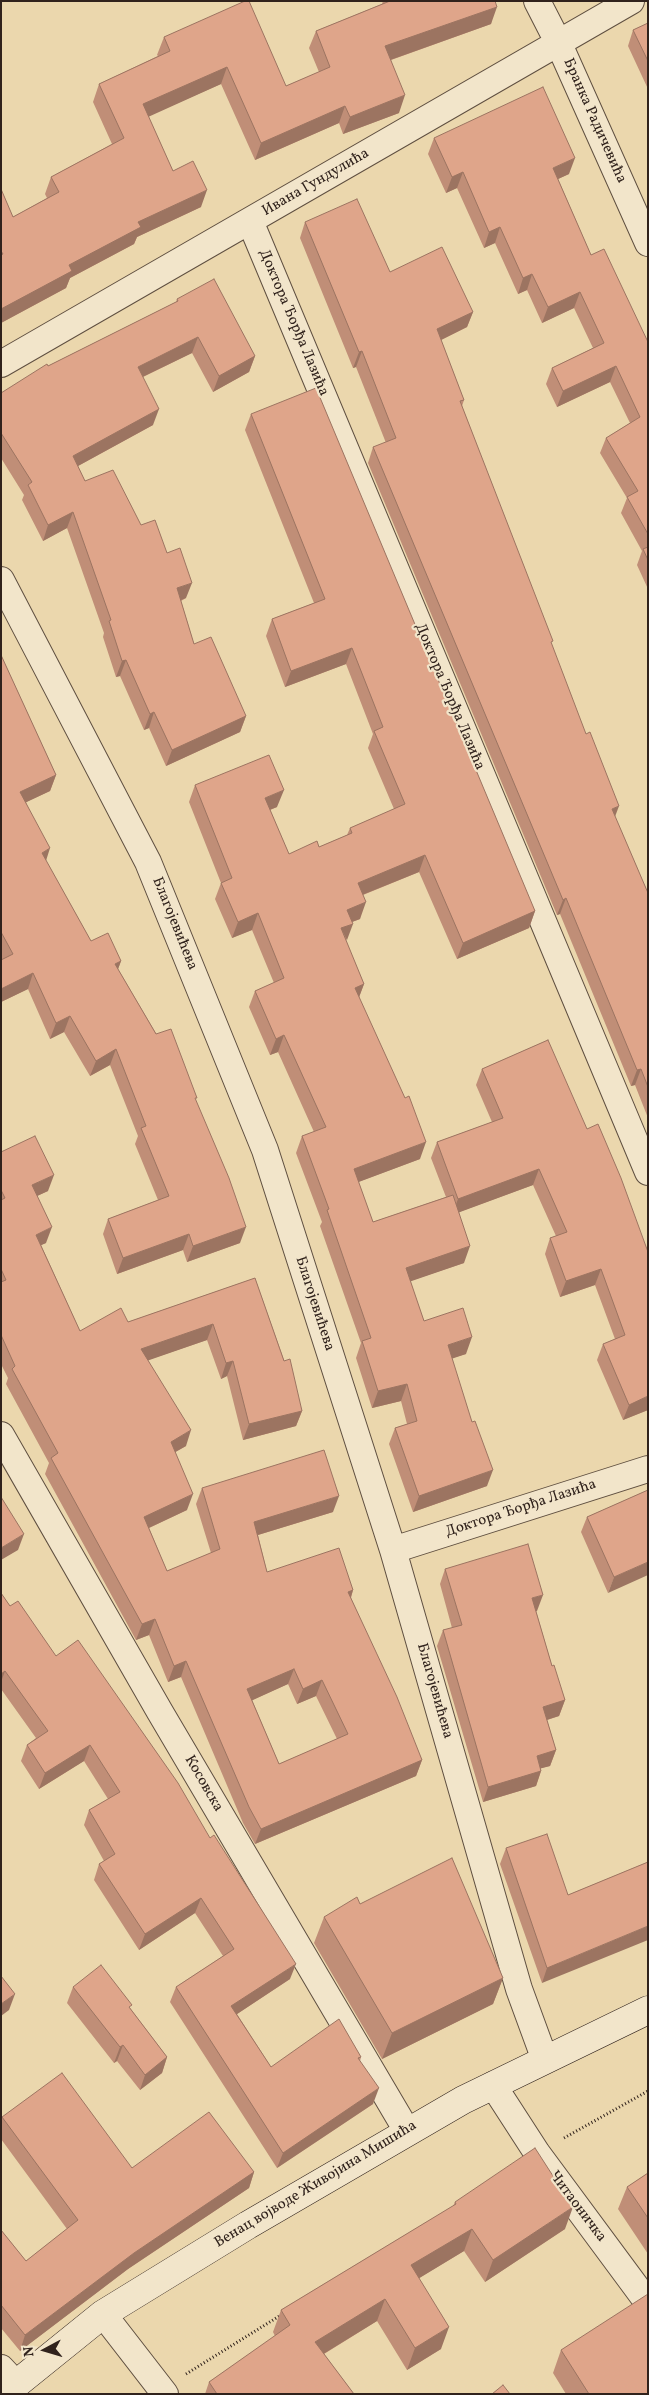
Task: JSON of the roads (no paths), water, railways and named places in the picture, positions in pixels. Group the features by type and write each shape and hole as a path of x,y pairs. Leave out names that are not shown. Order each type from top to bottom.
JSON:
{"main road":[{"name":"Венац војводе Живојина Мишића","path":"7,2382 103,2314 407,2131 493,2085 648,2010"}],"street":[{"name":"Бранка Радичевића","path":"537,1 559,44 648,243"},
{"name":"Ивана Гундулића","path":"1,364 631,1"},
{"name":"Доктора Ђорђа Лазића","path":"250,221 648,1172"},
{"name":"Благојевићева","path":"1,580 148,862 265,1150 393,1550 519,1989 545,2060"},
{"name":"Косовска","path":"1,1435 160,1712 407,2131"},
{"name":"Доктора Ђорђа Лазића","path":"393,1550 648,1469"},
{"name":"Читаоничка","path":"493,2085 537,2153 648,2303"},
{"path":"103,2314 164,2392"}]}
